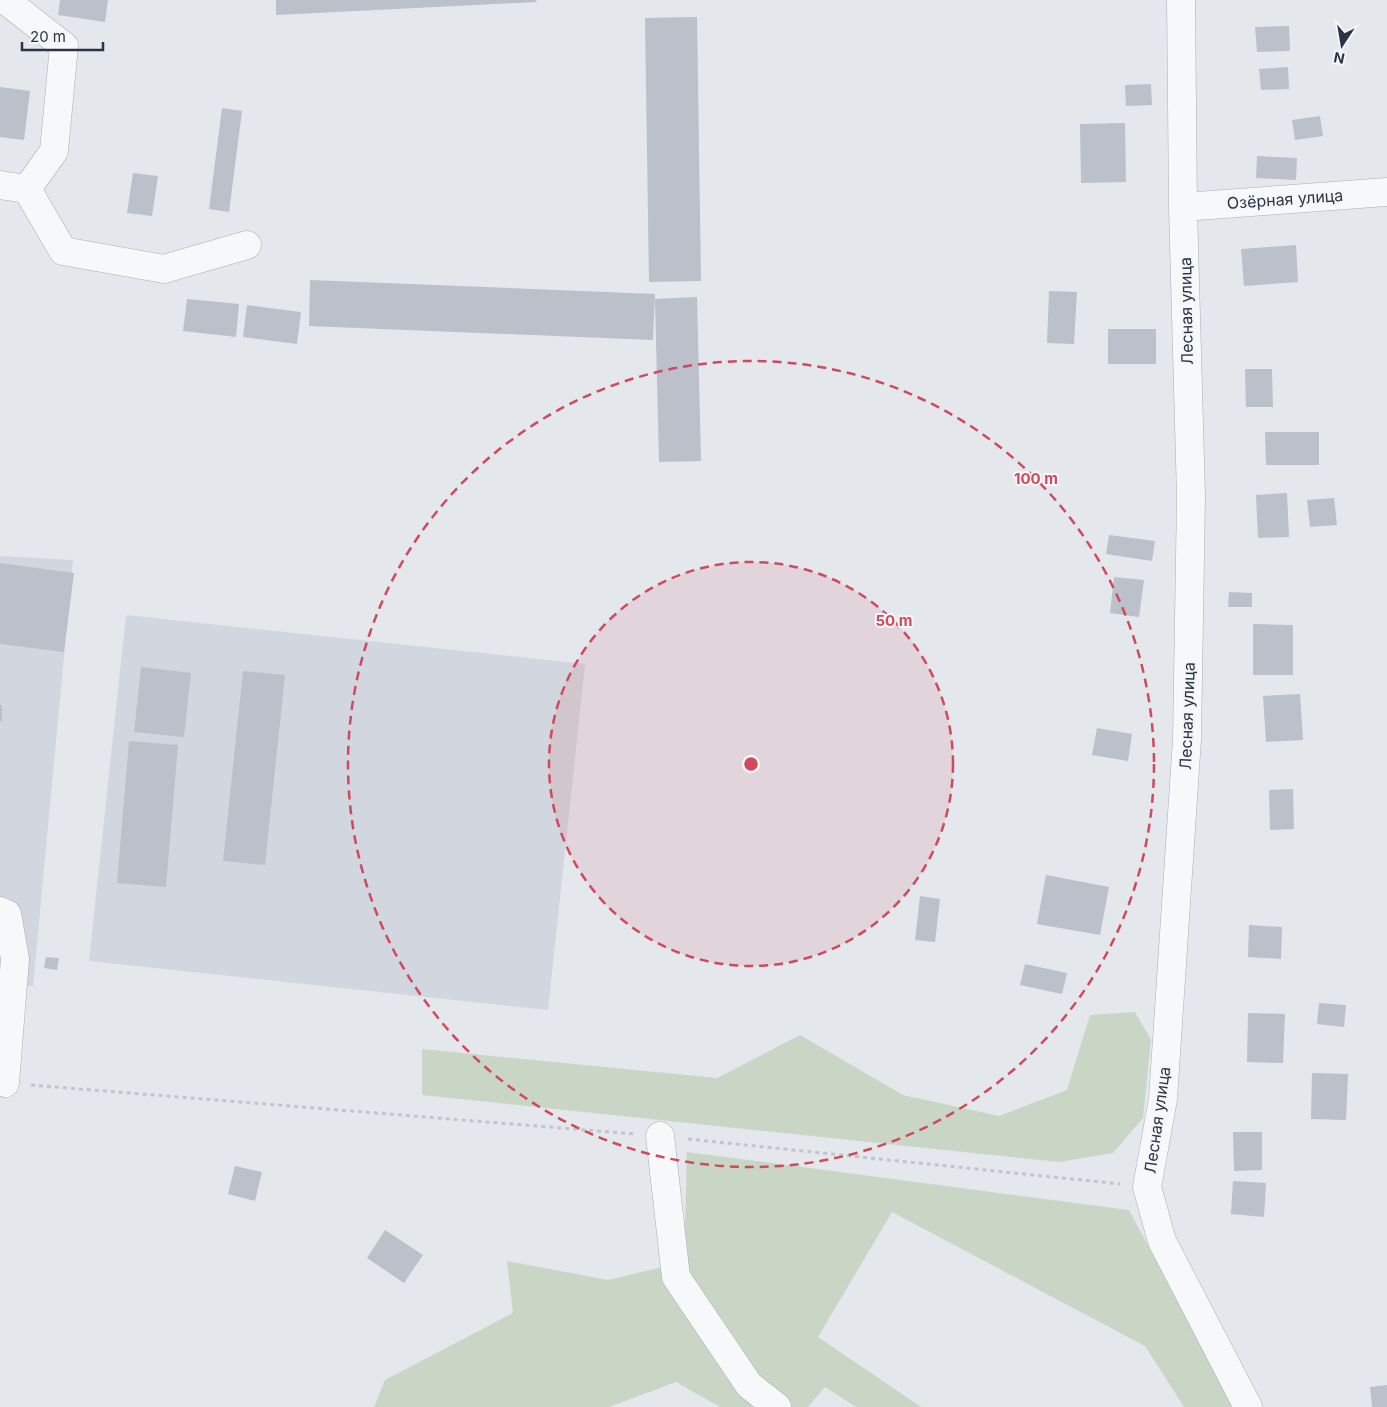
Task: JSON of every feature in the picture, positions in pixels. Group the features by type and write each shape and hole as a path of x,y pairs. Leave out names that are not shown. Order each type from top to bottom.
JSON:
{"street":[{"path":"4,0 64,46 54,152 28,189"},
{"name":"Лесная улица","path":"1181,0 1183,207 1191,497 1188,739 1163,1099 1147,1187 1162,1241 1248,1407"},
{"path":"0,185 28,189"},
{"path":"28,189 63,251 164,269 247,245"},
{"name":"Озёрная улица","path":"1183,207 1387,192"},
{"path":"0,911 7,914 15,959 5,1083"},
{"path":"660,1136 676,1277 749,1385 777,1407"}],"path":[{"path":"5,1083 660,1136 1147,1187"}],"shaded area":[{"path":"0,556 73,560 33,986 0,984"},
{"path":"126,615 585,664 548,1010 89,961"}],"green space":[{"path":"1135,1012 1151,1040 1143,1118 1113,1153 1059,1162 422,1095 422,1049 717,1078 800,1035 903,1095 999,1116 1067,1090 1090,1015"},
{"path":"687,1152 1129,1210 1234,1407 1184,1407 1145,1346 892,1212 818,1337 921,1407 856,1407 825,1387 808,1407 720,1407 676,1382 609,1407 374,1407 385,1380 513,1313 507,1261 608,1280 684,1262"}],"building":[{"path":"60,0 108,0 105,22 58,15"},
{"path":"276,0 536,0 537,2 276,15"},
{"path":"697,17 701,281 649,282 645,18"},
{"path":"1289,26 1290,51 1257,52 1255,27"},
{"path":"1288,67 1289,89 1261,90 1259,69"},
{"path":"1151,84 1152,105 1126,106 1125,85"},
{"path":"0,87 30,91 24,140 0,137"},
{"path":"222,108 242,111 229,212 209,209"},
{"path":"1320,116 1323,136 1295,140 1292,120"},
{"path":"1125,123 1126,182 1081,183 1080,124"},
{"path":"1257,156 1297,158 1296,180 1256,178"},
{"path":"133,173 158,176 152,216 127,213"},
{"path":"1296,245 1298,282 1244,286 1241,249"},
{"path":"310,280 655,294 653,340 309,326"},
{"path":"1049,291 1077,292 1074,344 1047,343"},
{"path":"697,297 701,461 659,462 655,299"},
{"path":"187,299 239,304 236,337 183,331"},
{"path":"247,305 301,312 297,344 243,337"},
{"path":"1108,329 1156,329 1156,364 1108,364"},
{"path":"1245,369 1272,369 1273,407 1246,407"},
{"path":"1265,432 1319,432 1319,465 1266,465"},
{"path":"1287,493 1289,537 1258,538 1256,495"},
{"path":"1334,498 1337,525 1310,527 1307,500"},
{"path":"1109,535 1155,541 1152,561 1106,554"},
{"path":"0,563 74,573 64,652 0,644"},
{"path":"1114,577 1144,580 1139,617 1110,613"},
{"path":"1229,592 1252,593 1252,607 1228,607"},
{"path":"1253,624 1293,625 1293,675 1253,675"},
{"path":"141,667 191,673 184,737 134,732"},
{"path":"243,671 285,675 265,865 223,861"},
{"path":"1300,694 1303,740 1266,742 1263,696"},
{"path":"0,705 2,705 2,721 0,721"},
{"path":"1097,728 1132,734 1128,761 1092,755"},
{"path":"129,741 178,745 166,887 117,883"},
{"path":"1293,789 1294,829 1270,830 1269,790"},
{"path":"1046,875 1109,887 1100,935 1037,924"},
{"path":"920,896 940,899 935,942 915,940"},
{"path":"1249,925 1282,927 1281,959 1248,957"},
{"path":"46,957 59,958 57,970 44,968"},
{"path":"1025,964 1067,973 1062,994 1020,985"},
{"path":"1319,1003 1346,1005 1344,1027 1317,1024"},
{"path":"1248,1013 1285,1014 1283,1063 1247,1062"},
{"path":"1312,1073 1348,1074 1346,1120 1311,1119"},
{"path":"1233,1132 1262,1132 1262,1170 1234,1171"},
{"path":"235,1166 262,1172 255,1201 228,1194"},
{"path":"1233,1181 1266,1183 1264,1217 1231,1214"},
{"path":"385,1230 423,1255 404,1283 367,1258"},
{"path":"1387,1385 1387,1407 1372,1407 1370,1387"}]}
